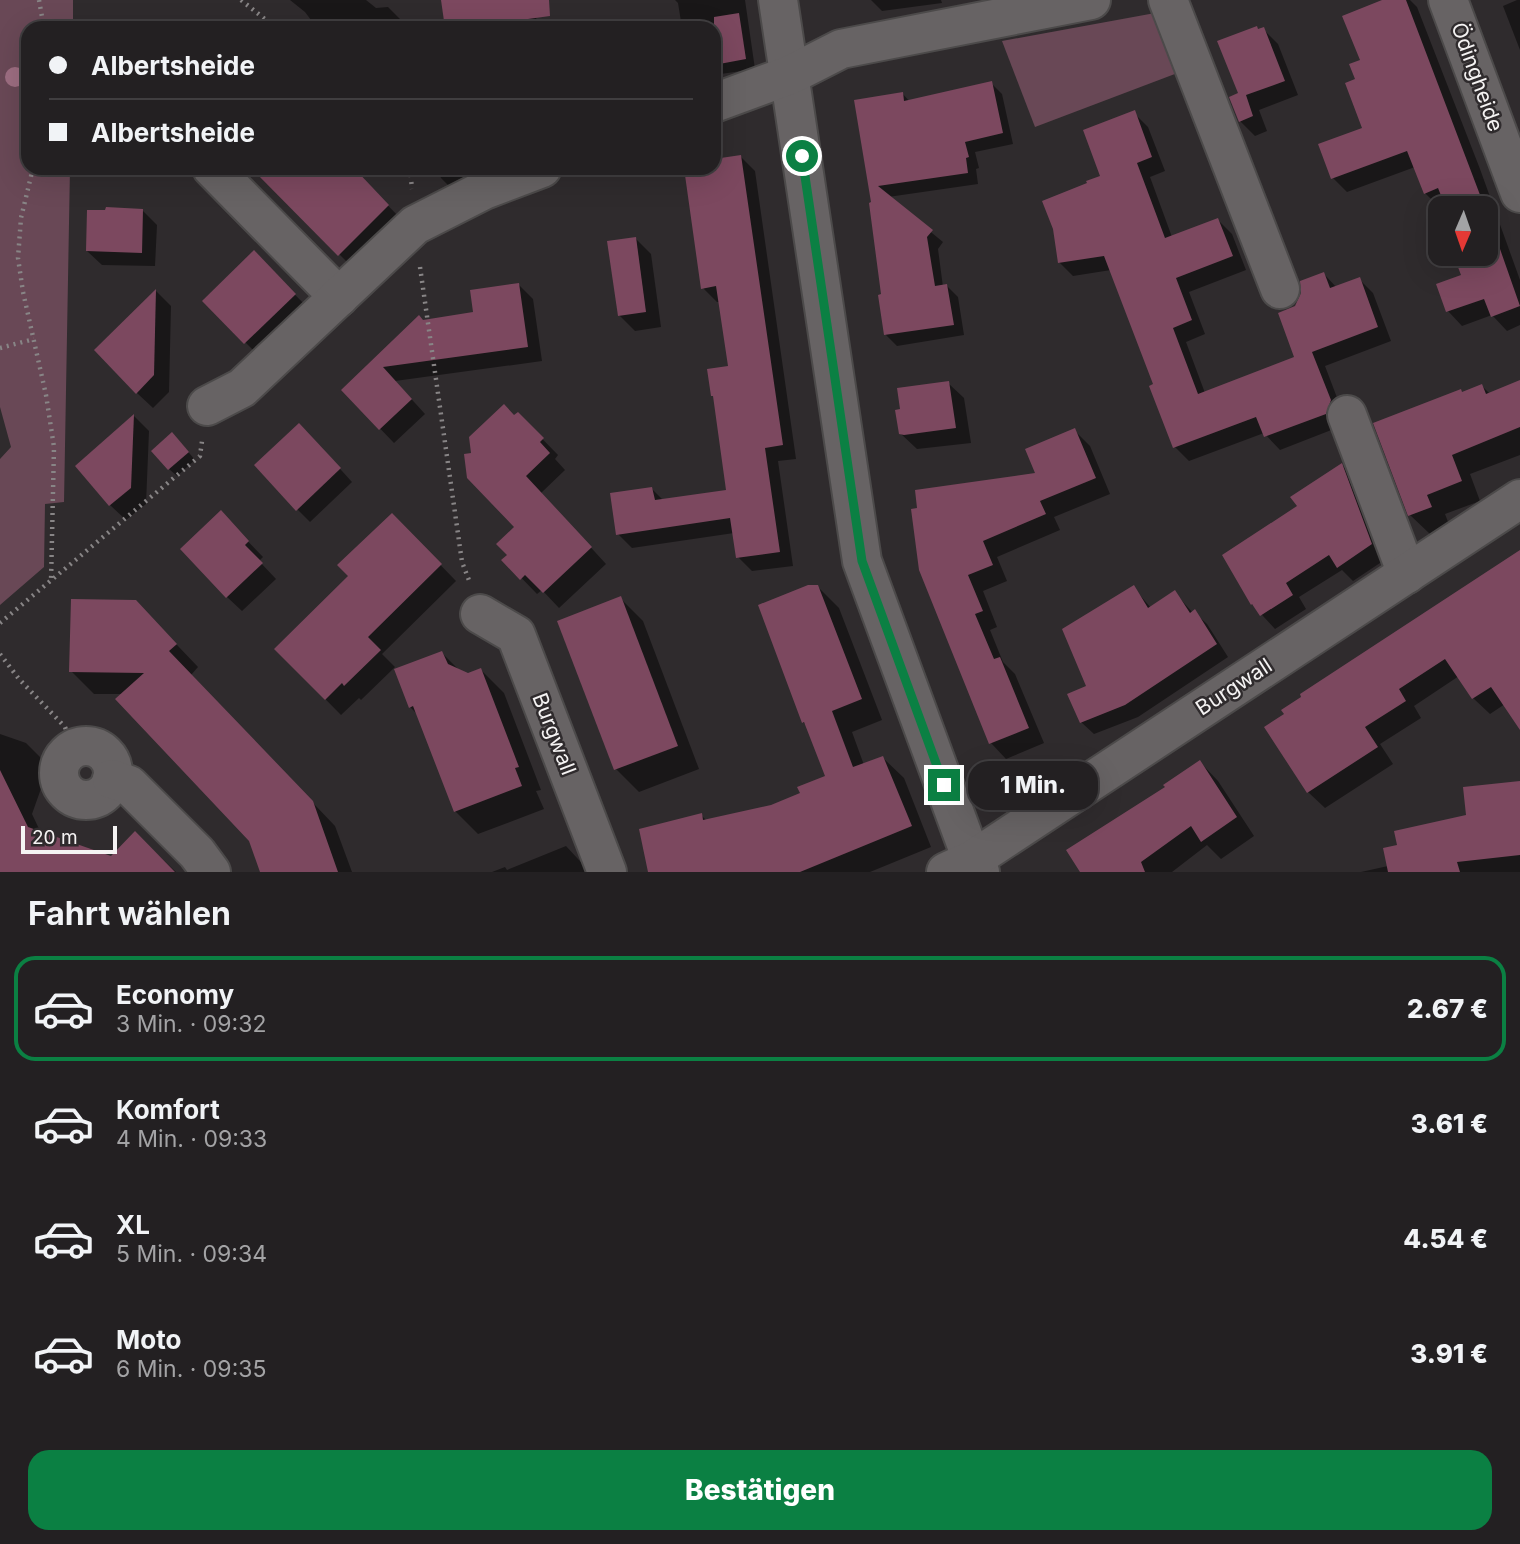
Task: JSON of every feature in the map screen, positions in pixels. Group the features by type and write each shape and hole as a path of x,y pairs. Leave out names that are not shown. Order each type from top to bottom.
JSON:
{"street":[{"path":"778,0 862,561 966,868"},
{"path":"721,100 790,75 841,49 1091,0"},
{"path":"1168,0 1280,289"},
{"name":"Ödingheide","path":"1448,0 1520,193"},
{"path":"219,175 339,297"},
{"path":"207,406 242,388 415,225 484,190 524,175"},
{"path":"1347,415 1407,574"},
{"name":"Burgwall","path":"966,868 1520,499"},
{"name":"Burgwall","path":"480,614 516,635 607,872"},
{"path":"73,749 84,746 101,750 111,764 112,779 129,785 197,852 211,872"}],"path":[{"path":"39,0 43,21"},
{"path":"241,0 267,21"},
{"path":"31,175 21,218 18,258 54,447 51,582"},
{"path":"411,175 415,225 462,562 480,614"},
{"path":"0,348 34,339"},
{"path":"0,623 200,456 207,406"},
{"path":"0,654 19,679 65,727 73,749"}],"shaded area":[{"path":"0,0 73,0 73,21 21,21 21,175 70,175 64,502 45,504 44,567 0,605 0,459 11,447 0,407"},
{"path":"1166,11 1188,69 1035,127 1002,41"}],"building":[{"path":"441,0 549,0 550,16 514,21 444,21"},
{"path":"1382,0 1406,0 1480,196 1441,196 1438,188 1424,194 1407,151 1331,179 1318,144 1362,128 1345,83 1355,79 1349,64 1360,60 1342,16"},
{"path":"739,13 746,59 721,64 721,21 714,21 714,17"},
{"path":"1257,26 1258,29 1264,27 1285,81 1246,95 1253,116 1239,122 1229,97 1238,93 1217,41"},
{"path":"992,81 1003,133 965,142 969,157 966,158 968,173 878,186 933,230 927,237 935,286 947,284 954,325 884,335 871,202 854,100 903,92 904,101"},
{"path":"1135,110 1152,157 1137,163 1165,238 1218,218 1233,256 1176,278 1192,320 1173,328 1198,394 1294,357 1278,313 1295,306 1301,293 1300,281 1324,272 1330,288 1360,277 1378,327 1312,352 1331,400 1326,414 1264,437 1256,417 1173,448 1149,386 1153,384 1104,256 1058,263 1053,229 1042,201 1100,176 1083,130"},
{"path":"741,155 783,445 765,448 780,552 736,558 730,518 616,535 610,493 652,487 655,500 726,490 707,369 728,366 716,286 701,289 685,175 721,175 721,158"},
{"path":"258,175 361,175 389,205 338,256"},
{"path":"106,207 143,209 142,253 86,251 87,210 105,210"},
{"path":"636,237 646,312 618,316 607,241"},
{"path":"1498,243 1520,306 1491,317 1484,299 1446,312 1436,284 1461,275 1458,266 1498,266"},
{"path":"254,250 296,294 244,344 202,301"},
{"path":"519,283 528,347 383,367 412,399 379,430 341,390 419,315 423,320 473,312 470,290"},
{"path":"156,289 154,375 136,394 94,350"},
{"path":"1520,380 1520,427 1452,455 1462,481 1427,495 1432,507 1408,516 1373,423 1461,389 1462,392 1482,384 1486,394"},
{"path":"949,381 956,428 899,434 895,410 900,409 897,388"},
{"path":"504,404 514,415 518,412 544,438 540,442 550,453 526,476 592,547 543,593 525,575 520,580 501,560 507,555 496,544 514,527 467,478 464,454 471,453 469,437"},
{"path":"134,414 131,488 109,506 75,466"},
{"path":"299,423 341,468 296,511 254,465"},
{"path":"1075,428 1096,478 1040,501 1046,514 983,541 993,565 968,575 983,611 975,614 994,659 1000,657 1029,728 989,744 919,570 911,509 917,508 915,490 1035,473 1025,449"},
{"path":"172,432 189,452 168,470 151,451"},
{"path":"1342,463 1372,544 1337,568 1329,555 1286,583 1293,595 1260,616 1222,555 1297,506 1290,497"},
{"path":"221,510 249,541 245,545 263,563 226,598 180,549"},
{"path":"392,513 442,564 368,637 381,650 344,686 342,683 325,700 274,649 348,576 337,565"},
{"path":"1520,550 1520,730 1491,687 1472,699 1445,659 1399,689 1406,701 1365,727 1378,747 1307,793 1264,727 1284,714 1281,710 1301,697 1300,694"},
{"path":"808,585 818,585 862,699 832,711 853,767 883,756 912,826 800,872 648,872 639,829 702,813 703,820 771,805 800,793 797,787 825,776 758,605"},
{"path":"1134,585 1148,608 1175,590 1190,613 1195,609 1217,644 1125,705 1080,723 1067,694 1086,686 1062,629"},
{"path":"621,596 678,746 614,770 557,621"},
{"path":"71,599 136,600 177,644 169,651 313,801 338,872 260,872 249,841 115,699 144,673 69,672"},
{"path":"442,651 448,664 468,673 481,668 519,767 515,768 522,786 454,812 413,706 409,708 394,669"},
{"path":"1200,760 1237,817 1201,842 1191,826 1141,862 1145,872 1080,872 1066,850 1165,787 1163,785"},
{"path":"0,770 28,827 111,856 135,831 175,872 0,872"},
{"path":"1520,781 1520,855 1457,862 1460,872 1388,872 1383,848 1397,845 1394,831 1466,815 1463,787"}],"route":[{"path":"802,156 862,561 944,785"}]}
